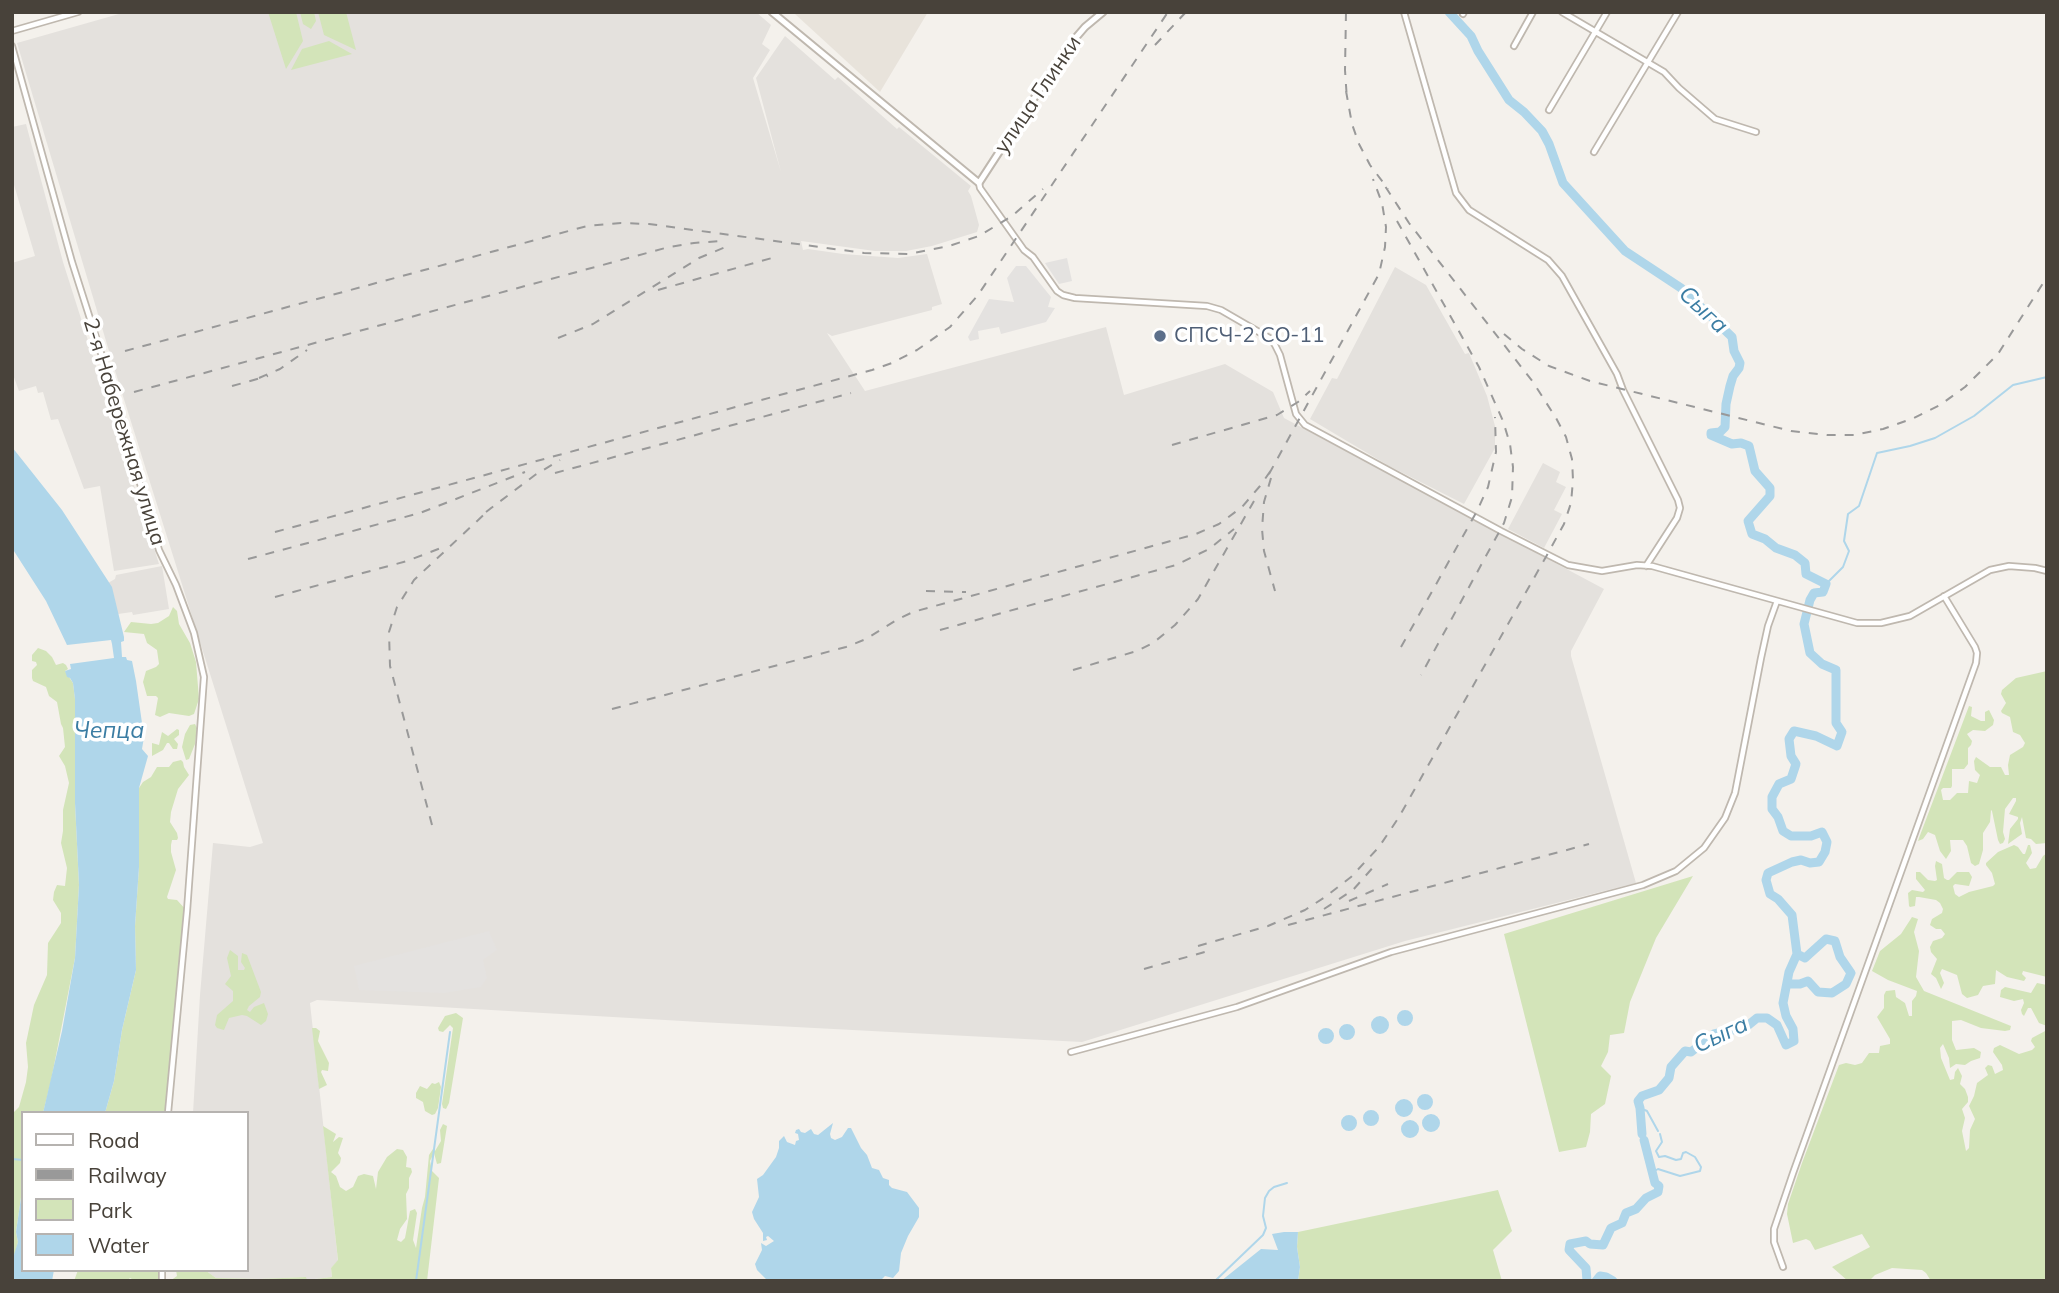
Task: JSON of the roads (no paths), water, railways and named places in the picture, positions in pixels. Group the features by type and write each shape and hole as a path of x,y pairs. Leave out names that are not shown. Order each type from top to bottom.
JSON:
{"street":[{"path":"12,31 78,12"},
{"path":"772,12 979,183 1024,250 1033,257 1063,295 1208,306 1221,310 1271,339 1280,355 1296,414 1305,425 1492,527 1568,565 1602,571 1646,566 1857,623 1881,623 1910,616 1990,570 2009,566 2047,571"},
{"path":"781,20 786,12"},
{"name":"улица Глинки","path":"979,183 1066,49 1085,27 1103,12"},
{"path":"1404,12 1456,193 1469,210 1548,260 1562,276 1617,374 1678,500 1680,508 1677,518 1646,566"},
{"path":"1514,46 1533,12"},
{"path":"1562,12 1664,72 1714,119 1756,132"},
{"path":"1549,110 1607,12"},
{"path":"1594,152 1678,12"},
{"name":"2-я Набережная улица","path":"13,49 72,262 120,413 159,550 194,633 204,677 187,911 167,1111"},
{"path":"1783,1267 1774,1242 1774,1229 1976,663 1975,647 1944,596"},
{"path":"1071,1052 1237,1007 1391,952 1643,885 1676,871 1704,848 1725,818 1735,793 1768,626 1777,601"}],"water":[{"name":"Чепца","path":"12,447 62,510 112,587 124,637 121,642 122,657 132,661 144,737 142,749 148,756 139,788 136,970 106,1111 43,1111 75,958 79,885 75,803 75,699 73,683 65,671 71,669 70,664 114,658 111,640 67,645 46,601 12,548"},
{"path":"1402,1010 1408,1010 1413,1018 1411,1024 1402,1026 1397,1021 1397,1015"},
{"path":"1380,1016 1386,1019 1389,1025 1386,1031 1380,1034 1374,1031 1371,1025 1374,1019"},
{"path":"1344,1024 1350,1024 1355,1032 1353,1038 1344,1040 1339,1035 1339,1029"},
{"path":"1323,1028 1329,1028 1334,1036 1332,1042 1323,1044 1318,1039 1318,1033"},
{"path":"1422,1094 1428,1094 1433,1102 1431,1108 1422,1110 1417,1105 1417,1099"},
{"path":"1404,1099 1410,1102 1413,1108 1410,1114 1404,1117 1398,1114 1395,1108 1398,1102"},
{"path":"1368,1110 1374,1110 1379,1118 1377,1124 1368,1126 1363,1121 1363,1115"},
{"path":"1431,1114 1437,1117 1440,1123 1437,1129 1431,1132 1425,1129 1422,1123 1425,1117"},
{"path":"1349,1115 1355,1117 1355,1129 1349,1131 1343,1129 1341,1123 1343,1117"},
{"path":"1410,1120 1416,1123 1419,1129 1416,1135 1410,1138 1404,1135 1401,1129 1404,1123"},
{"path":"833,1123 831,1138 835,1140 842,1137 848,1128 851,1128 872,1168 879,1170 883,1178 889,1180 892,1188 907,1192 919,1208 919,1217 901,1253 899,1271 893,1278 885,1276 880,1281 768,1281 755,1264 762,1250 761,1243 766,1246 774,1241 768,1236 767,1240 763,1241 763,1233 752,1212 759,1197 757,1179 776,1157 779,1141 784,1136 787,1142 795,1145 799,1140 796,1130 805,1133 811,1129 818,1135"},
{"path":"21,1198 21,1272 54,1272 52,1281 12,1281 12,1261 18,1242 16,1232"},
{"path":"1298,1232 1298,1281 1221,1281 1261,1249 1278,1250 1272,1234"}],"waterway":[{"name":"Сыга","path":"1449,12 1471,36 1509,100 1542,131 1563,183 1625,251 1681,288 1732,337 1739,368 1730,386 1725,427 1711,435 1732,444 1749,446 1755,471 1770,488 1770,496 1748,521 1752,534 1795,555 1805,563 1806,574 1826,584 1823,592 1814,593 1810,600 1804,624 1810,653 1822,664 1836,670 1836,723 1842,732 1837,746 1816,736 1794,731 1789,739 1791,756 1796,764 1791,779 1779,784 1772,797 1772,809 1783,831 1791,836 1811,836 1822,832 1827,842 1825,852 1819,862 1792,862 1768,873 1766,880 1770,894 1792,915 1797,954 1789,972 1783,1003 1793,1029 1794,1041 1786,1045 1777,1025 1767,1018 1757,1018 1746,1027 1714,1034 1691,1052 1685,1051 1671,1067 1669,1078 1659,1090 1642,1096 1638,1101 1642,1134"},
{"path":"1826,584 1843,567 1849,551 1844,541 1848,514 1859,506 1877,453 1935,438 1974,416 2013,385 2047,377"},
{"path":"1788,984 1808,981 1818,992 1832,993 1846,984 1851,973 1840,957 1835,941 1826,939 1805,958 1797,954"},
{"path":"416,1281 450,1032"},
{"path":"1640,1108 1647,1111 1658,1131"},
{"path":"1653,1172 1658,1169 1680,1176 1700,1171 1701,1167 1695,1157 1686,1152 1681,1159 1676,1160 1659,1157 1656,1151 1662,1142 1660,1134"},
{"name":"Сыга","path":"1587,1281 1586,1268 1569,1250 1570,1244 1586,1241 1603,1245 1611,1228 1622,1223 1626,1213 1636,1209 1646,1198 1658,1192 1659,1186 1655,1183 1644,1140"},
{"path":"12,1159 21,1160"},
{"path":"1215,1281 1263,1235 1266,1228 1263,1216 1265,1198 1274,1187 1287,1183"},
{"name":"Сыга","path":"1596,1281 1600,1276 1613,1281"}],"railway":[{"path":"275,532 872,370 917,350 950,327 978,295 1168,12"},
{"path":"1155,45 1186,12"},
{"path":"1346,12 1347,100"},
{"path":"1346,91 1359,144 1370,165 1388,189"},
{"path":"1269,474 1379,274 1386,227 1382,203 1373,179"},
{"path":"1198,946 1268,926 1305,910 1351,877 1379,847 1399,817 1547,555 1564,524 1571,503 1572,459 1566,437 1556,418 1533,382 1409,223 1383,183"},
{"path":"125,351 587,226 649,224 864,253 908,254 949,246 979,236 1012,216 1043,189"},
{"path":"1397,221 1479,367 1503,421 1513,467 1512,497 1504,523 1421,675"},
{"path":"134,392 669,247 722,241"},
{"path":"558,338 593,324 699,258 728,246"},
{"path":"658,290 779,256"},
{"path":"1504,334 1549,366 1590,381 1791,431 1854,435 1883,429 1914,418 1940,405 1965,387 1998,354 2047,277"},
{"path":"259,378 280,369 307,350"},
{"path":"232,386 268,376"},
{"path":"1172,445 1277,415 1310,391"},
{"path":"555,473 851,393"},
{"path":"1401,647 1488,487 1496,452 1495,417"},
{"path":"486,512 535,475 560,460"},
{"path":"612,709 846,647 866,639 913,612 1196,534 1219,524 1242,507 1274,466"},
{"path":"248,559 420,513 525,472"},
{"path":"1271,478 1264,502 1262,529 1264,551 1275,591"},
{"path":"1073,670 1137,651 1153,643 1175,625 1198,599 1254,501"},
{"path":"432,825 390,666 389,632 397,607 414,580 491,508"},
{"path":"940,630 1176,565 1209,549 1234,529"},
{"path":"275,597 407,561 441,548"},
{"path":"926,591 966,592"},
{"path":"1288,925 1589,844"},
{"path":"1324,909 1353,890 1376,864"},
{"path":"1349,901 1388,884"},
{"path":"1144,969 1212,950"}],"place":[{"name":"СПСЧ-2 СО-11","path":"1160,336"}]}
